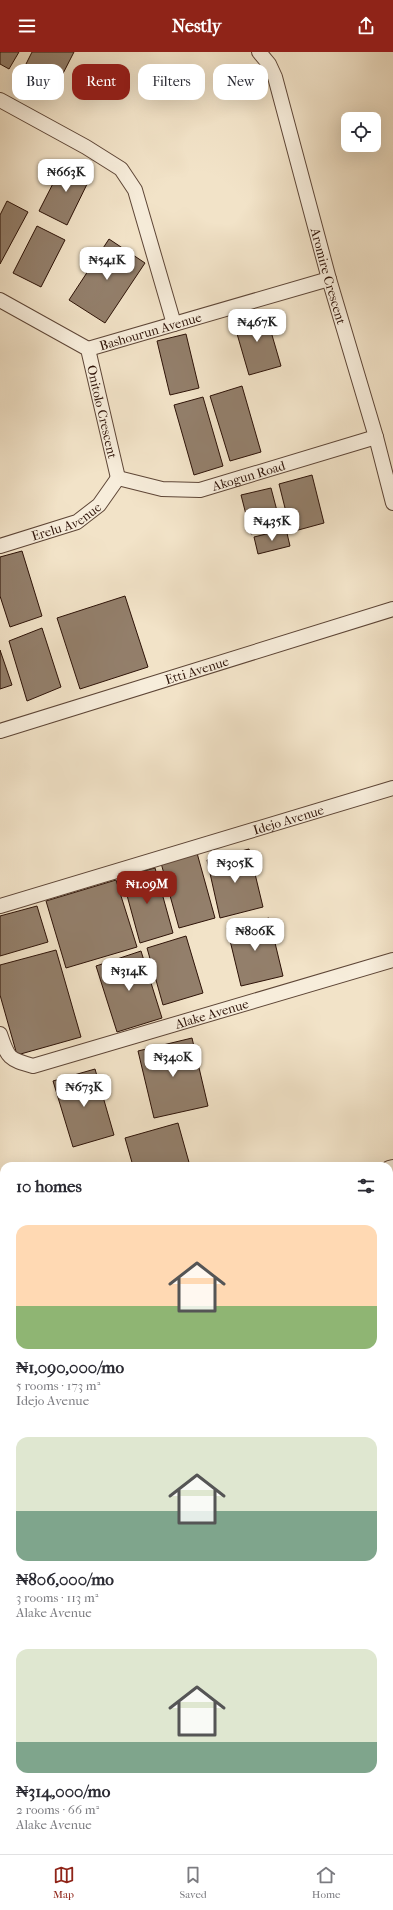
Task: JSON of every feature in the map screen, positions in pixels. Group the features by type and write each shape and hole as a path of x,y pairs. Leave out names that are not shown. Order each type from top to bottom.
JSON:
{"street":[{"name":"Aromire Crescent","path":"259,52 269,64 275,77 328,280 376,437 393,503"},
{"path":"0,100 86,147 121,169 134,190 174,324"},
{"name":"Bashourun Avenue","path":"88,349 328,280"},
{"name":"Onitolo Crescent","path":"0,300 88,349 118,478"},
{"name":"Akogun Road","path":"118,478 162,488 200,490 376,437"},
{"name":"Erelu Avenue","path":"0,546 77,522 99,505 118,478"},
{"name":"Etti Avenue","path":"0,731 393,609"},
{"name":"Idejo Avenue","path":"0,906 393,788"},
{"name":"Alake Avenue","path":"0,1034 6,1053 15,1061 33,1066 393,960"}],"building":[{"path":"0,52 19,52 9,69 0,64"},
{"path":"32,52 74,52 64,72 64,64 26,64"},
{"path":"65,160 92,174 67,225 39,211"},
{"path":"7,201 28,212 0,264 0,215"},
{"path":"37,226 65,240 41,287 13,273"},
{"path":"109,239 145,263 105,323 69,300"},
{"path":"265,311 281,366 249,375 233,320"},
{"path":"186,334 199,388 170,395 157,341"},
{"path":"242,386 261,452 230,461 210,396"},
{"path":"203,397 223,466 194,475 174,405"},
{"path":"312,475 324,523 291,532 279,484"},
{"path":"271,488 281,526 251,534 241,495"},
{"path":"286,529 290,546 258,554 254,537"},
{"path":"22,551 42,616 10,627 0,596 0,557"},
{"path":"125,596 148,667 80,689 57,618"},
{"path":"42,628 61,687 27,701 9,641"},
{"path":"0,650 12,685 0,689"},
{"path":"249,849 263,907 220,918 207,860"},
{"path":"197,853 215,918 179,928 161,863"},
{"path":"155,868 173,933 140,943 122,877"},
{"path":"116,880 137,947 66,968 46,901"},
{"path":"37,906 48,942 0,956 0,916"},
{"path":"269,918 283,976 241,986 227,928"},
{"path":"186,936 203,993 163,1005 147,948"},
{"path":"56,950 81,1037 17,1055 0,995 0,965"},
{"path":"141,951 162,1018 117,1032 96,966"},
{"path":"192,1038 208,1106 154,1118 138,1051"},
{"path":"95,1069 114,1135 73,1147 53,1081"},
{"path":"178,1123 189,1162 132,1162 125,1138"}]}
